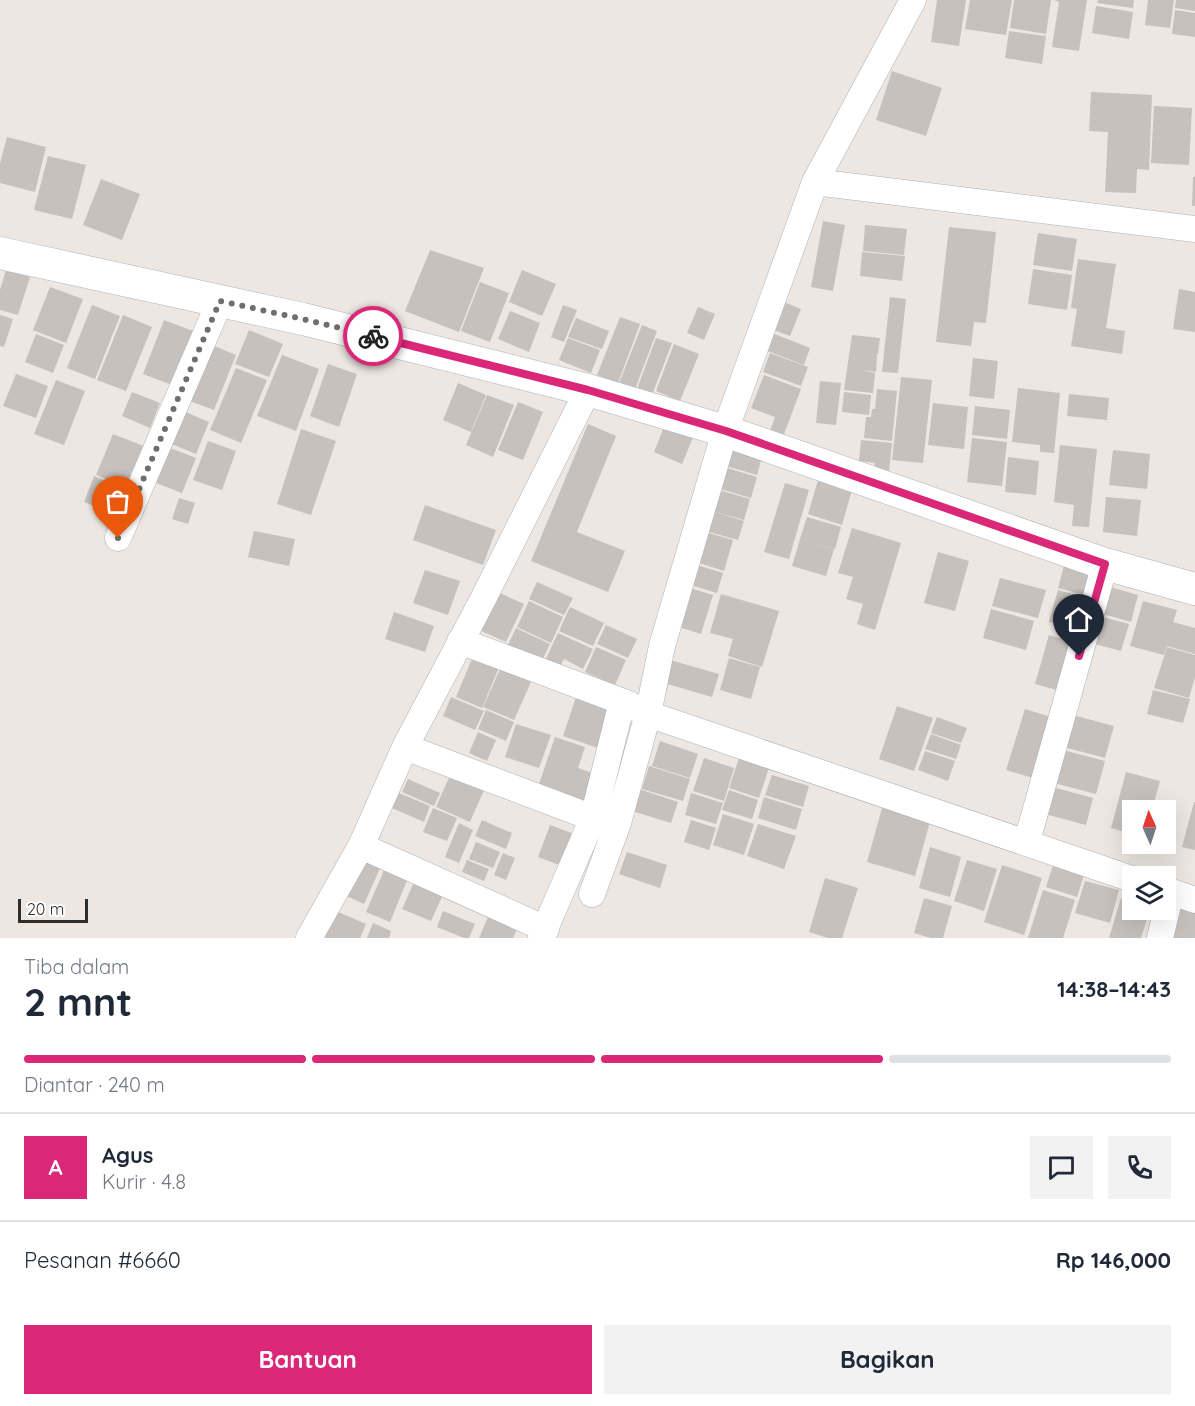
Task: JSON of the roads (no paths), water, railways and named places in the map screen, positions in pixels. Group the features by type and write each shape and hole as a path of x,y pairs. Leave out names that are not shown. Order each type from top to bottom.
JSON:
{"street":[{"path":"361,846 544,933 593,818 634,707 662,646 726,431 815,182 913,0"},
{"path":"815,182 1195,229"},
{"path":"0,253 303,319 588,390 726,431 1105,564 1195,589"},
{"path":"118,538 220,301"},
{"path":"309,938 361,846 405,747 526,516 588,390"},
{"path":"1027,841 1105,564"},
{"path":"460,641 634,707 1122,875"},
{"path":"592,894 618,823 634,707"},
{"path":"405,747 593,818"},
{"path":"1160,938 1177,894"}]}
